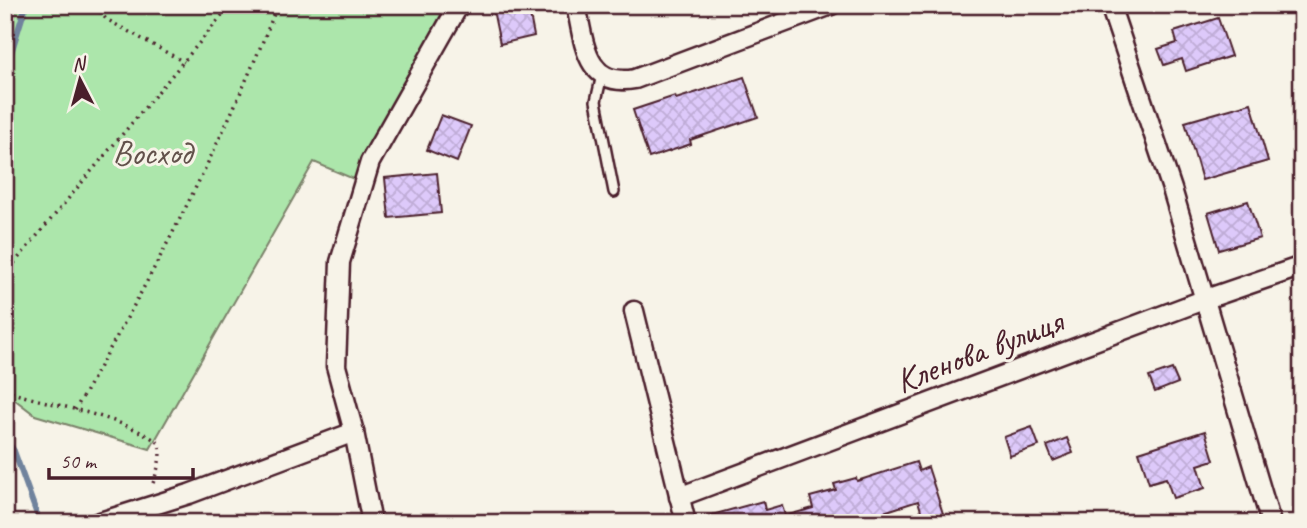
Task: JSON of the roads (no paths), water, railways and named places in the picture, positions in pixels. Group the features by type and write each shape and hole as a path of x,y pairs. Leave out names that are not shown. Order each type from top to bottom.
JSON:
{"street":[{"path":"372,523 354,432 336,366 340,262 370,162 459,5"},
{"path":"576,5 587,57 593,67 612,80 635,79 831,5"},
{"path":"1110,5 1172,189 1271,523"},
{"name":"Кленова вулиця","path":"679,497 1206,299 1302,266"},
{"path":"634,311 686,523"},
{"path":"97,523 189,494 354,432"}],"lane":[{"path":"602,75 596,101 614,192"}],"waterway":[{"path":"5,72 26,5"},
{"path":"5,438 14,451 40,523"}],"park label":[{"name":"Восход","path":"152,152"}]}
